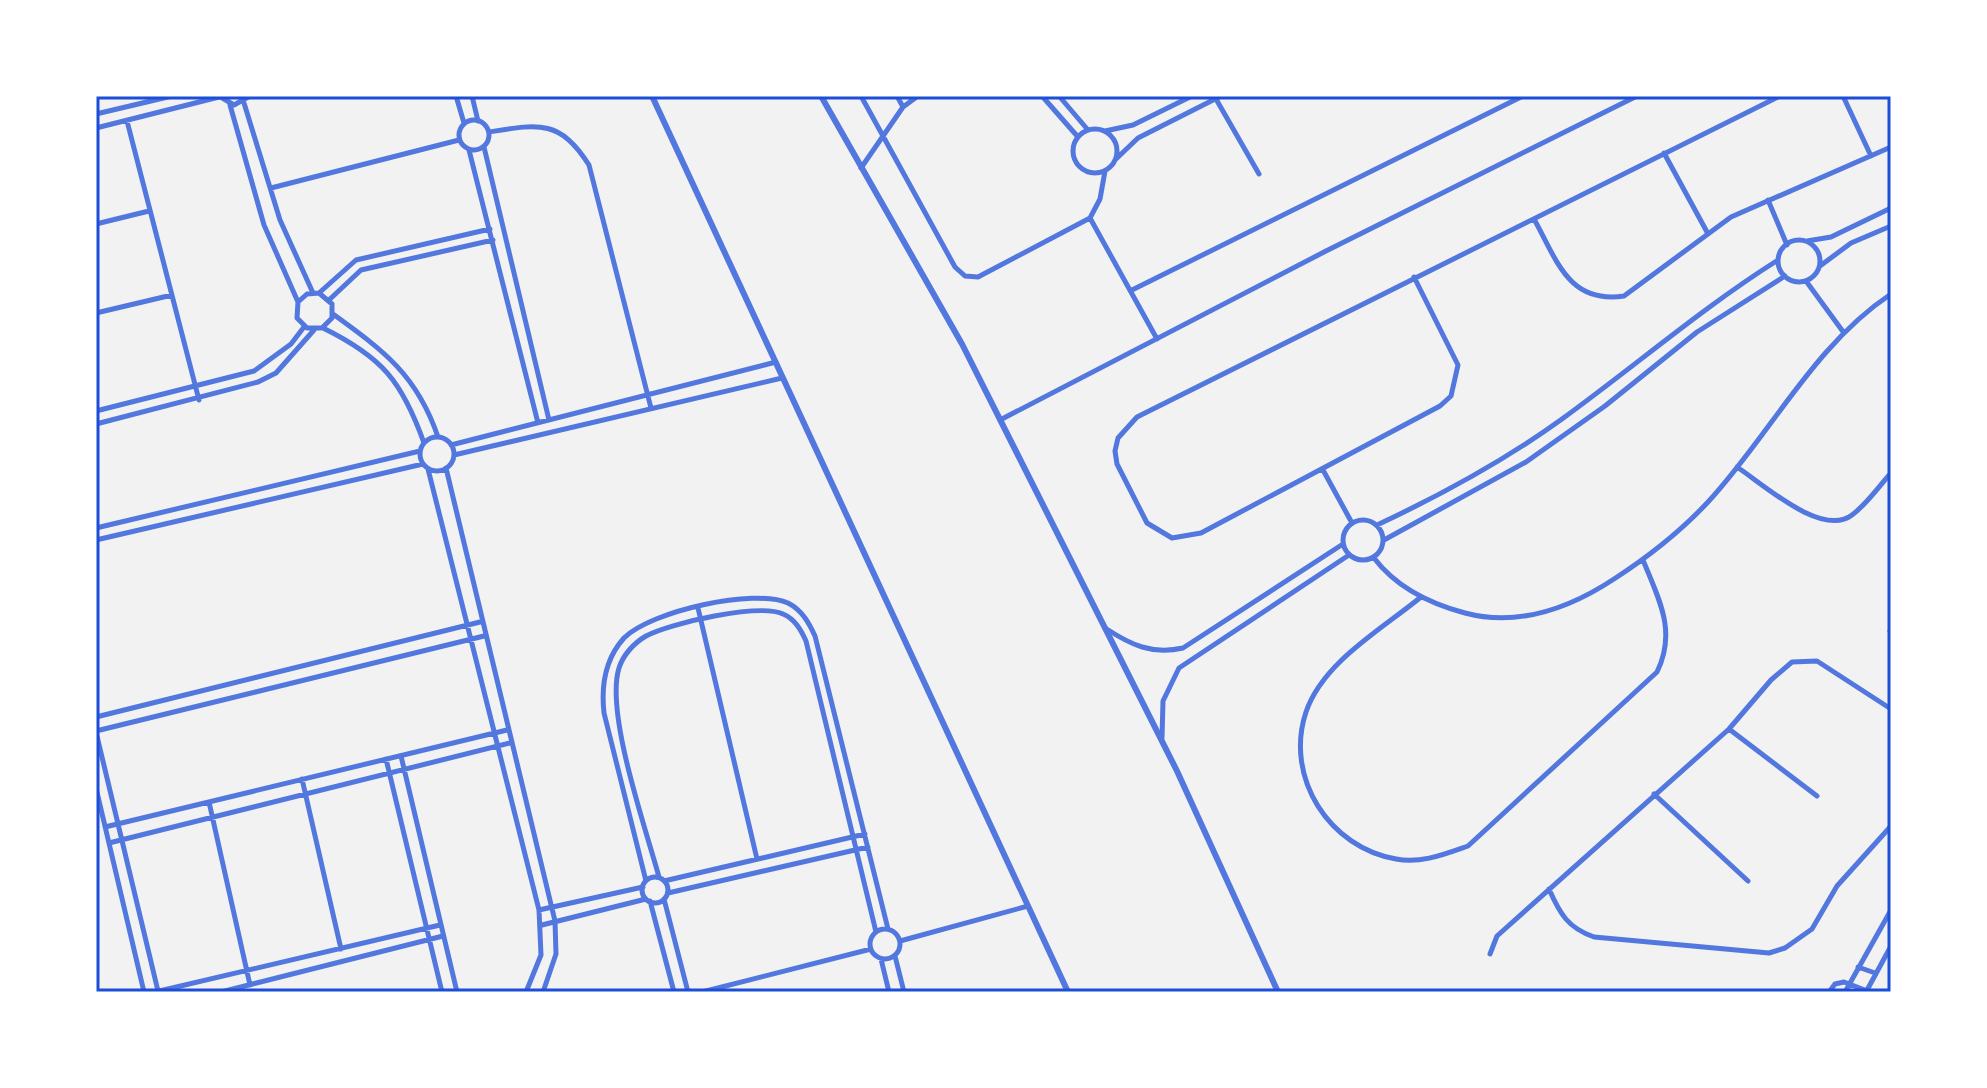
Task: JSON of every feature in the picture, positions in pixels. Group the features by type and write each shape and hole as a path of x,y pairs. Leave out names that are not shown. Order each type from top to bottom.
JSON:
{"street":[{"path":"96,114 172,96"},
{"path":"230,105 244,103 250,96"},
{"path":"456,96 464,123 459,140"},
{"path":"472,96 478,121 489,132"},
{"path":"652,96 1068,992"},
{"path":"861,96 955,267 965,276 978,277 1090,218 1100,199 1105,171 1138,138 1218,97 1259,174"},
{"path":"897,96 903,107"},
{"path":"861,168 903,107 918,96"},
{"path":"1042,96 1078,137"},
{"path":"1059,96 1088,130"},
{"path":"1105,171 1093,173 1078,164 1073,153 1078,137 1088,130 1104,131 1133,125 1192,96"},
{"path":"1132,290 1523,96"},
{"path":"999,420 1637,96"},
{"path":"1414,277 1458,365 1457,381 1451,396 1426,416 1201,533 1172,538 1147,523 1117,464 1115,451 1118,438 1137,417 1414,277 1780,96"},
{"path":"1843,96 1871,156"},
{"path":"96,128 219,97 230,105 264,225 298,302 297,318 304,327 314,330 322,328 333,314"},
{"path":"824,97 861,168 951,322 1162,739 1278,992"},
{"path":"244,103 280,220 316,293 329,300 333,314 403,370 426,404 438,437 451,445 454,455"},
{"path":"127,121 199,400"},
{"path":"464,123 478,121"},
{"path":"489,132 535,125 558,130 576,145 589,165 651,408"},
{"path":"1104,131 1116,143 1115,160"},
{"path":"489,132 484,147 546,434"},
{"path":"271,188 459,140"},
{"path":"459,140 469,150 543,421"},
{"path":"469,150 484,147"},
{"path":"1534,219 1568,278 1583,293 1603,299 1624,296 1707,232 1768,200 1891,147"},
{"path":"1664,153 1707,232"},
{"path":"1768,200 1787,245"},
{"path":"1377,525 1425,503 1517,450 1603,389 1687,320 1778,260 1787,245 1831,237 1891,208"},
{"path":"96,224 150,211"},
{"path":"1090,218 1157,339"},
{"path":"1778,260 1785,276 1795,281 1806,281 1851,243 1891,226"},
{"path":"298,302 316,293 356,260 504,234"},
{"path":"329,300 361,270 492,235"},
{"path":"1805,241 1819,254 1819,267"},
{"path":"1374,558 1384,540 1526,462 1605,406 1697,332 1785,276"},
{"path":"1806,281 1844,333"},
{"path":"1374,558 1397,581 1421,597 1476,616 1508,618 1541,614 1571,604 1643,560 1707,502 1844,333 1891,294"},
{"path":"96,313 172,295"},
{"path":"96,411 254,371 291,344 304,327"},
{"path":"322,328 366,352 385,368 406,397 424,443"},
{"path":"96,424 199,400 258,382 276,373 314,330"},
{"path":"451,445 776,362"},
{"path":"543,992 556,954 555,921 480,622 446,468 454,455 782,378"},
{"path":"438,437 424,443 420,451 472,640 542,925 539,966 526,992"},
{"path":"96,528 420,451"},
{"path":"96,540 426,466 446,468"},
{"path":"1737,467 1817,520 1837,521 1852,515 1891,473"},
{"path":"1323,470 1352,523"},
{"path":"223,499 226,511"},
{"path":"1374,558 1359,560 1349,555 1343,544 1346,530 1352,523 1365,520 1377,525 1384,540"},
{"path":"1105,628 1138,647 1168,651 1183,648 1343,544"},
{"path":"1162,739 1163,701 1179,668 1349,555"},
{"path":"1421,597 1338,664 1319,686 1306,712 1300,741 1302,770 1314,802 1336,830 1364,850 1398,860 1434,858 1468,846 1657,672 1666,654 1669,633 1643,560"},
{"path":"674,992 648,900 606,722 605,679 613,654 631,632 655,619 698,608 749,598 772,599 797,609 812,629 888,929 900,941"},
{"path":"749,598 750,610"},
{"path":"698,608 757,859"},
{"path":"688,992 619,720 618,669 631,649 643,638 750,610 775,611 795,622 806,641 876,932 870,942 871,949 881,959 889,992"},
{"path":"96,717 480,622"},
{"path":"440,925 156,992 96,732 484,636"},
{"path":"1490,954 1497,936 1729,729 1782,669 1804,659 1817,661 1891,709"},
{"path":"811,664 822,661"},
{"path":"202,690 207,704"},
{"path":"1729,729 1817,796"},
{"path":"105,827 507,730"},
{"path":"109,843 510,743"},
{"path":"401,756 457,992"},
{"path":"386,759 442,992"},
{"path":"302,779 341,949"},
{"path":"96,788 144,992"},
{"path":"1654,794 1748,881"},
{"path":"209,802 250,985"},
{"path":"1549,889 1564,920 1577,931 1594,937 1769,953 1785,948 1812,929 1837,886 1890,830"},
{"path":"539,910 661,879 865,834"},
{"path":"542,925 868,847"},
{"path":"900,941 1028,906"},
{"path":"1845,992 1891,910"},
{"path":"876,932 888,929"},
{"path":"221,992 443,936"},
{"path":"900,941 895,956 904,992"},
{"path":"1829,992 1838,982 1867,991 1891,946"},
{"path":"702,992 871,949"},
{"path":"881,959 895,956"},
{"path":"1858,967 1875,973"}]}
